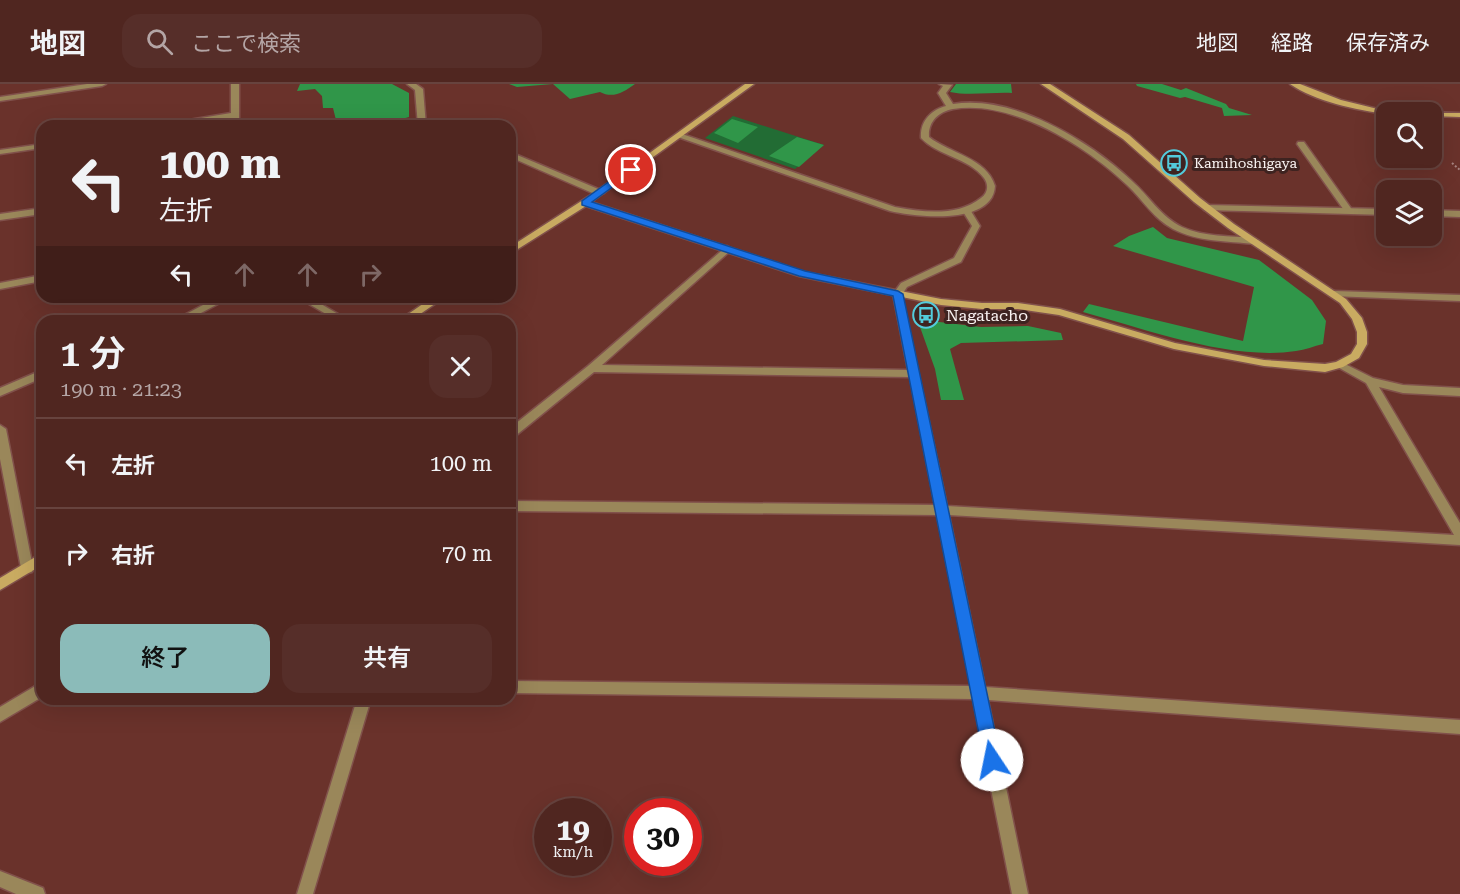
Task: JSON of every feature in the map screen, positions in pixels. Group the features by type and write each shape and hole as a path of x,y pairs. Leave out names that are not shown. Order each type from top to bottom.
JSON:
{"street":[{"path":"0,99 102,84"},
{"path":"235,84 235,120"},
{"path":"411,84 419,89 422,120"},
{"path":"516,248 600,193 750,84"},
{"path":"943,84 948,85 942,93 951,107"},
{"path":"585,203 802,274 898,294 982,306 1018,306 1060,312 1174,346 1226,357 1302,367 1340,365 1355,356 1362,344 1362,332 1357,318 1343,301 1207,208 1126,137 1045,84"},
{"path":"1294,84 1333,101 1376,111"},
{"path":"679,136 892,209 928,213 966,210 983,202 991,194 992,186 985,174 961,159 933,147 924,138 924,130 934,114 951,107 979,104 998,107 1030,119 1077,144 1123,177 1168,222 1181,229 1254,241"},
{"path":"1442,114 1460,115"},
{"path":"203,120 235,115"},
{"path":"1301,144 1349,211"},
{"path":"0,152 36,147"},
{"path":"516,157 600,193"},
{"path":"1207,208 1376,212"},
{"path":"966,210 976,226 958,260 904,285 898,294 1020,894"},
{"path":"0,217 36,211"},
{"path":"1442,213 1460,214"},
{"path":"516,429 592,368 727,249"},
{"path":"0,286 36,279"},
{"path":"1334,294 1460,298"},
{"path":"190,315 214,303"},
{"path":"313,303 334,315"},
{"path":"412,315 431,303"},
{"path":"1340,365 1370,381 1403,389 1460,392"},
{"path":"592,368 914,374"},
{"path":"0,392 36,377"},
{"path":"1370,381 1460,534"},
{"path":"0,429 27,568"},
{"path":"516,506 942,510 1460,540"},
{"path":"0,585 36,562"},
{"path":"516,687 979,693 1460,727"},
{"path":"0,715 36,693"},
{"path":"305,894 362,705"},
{"path":"0,879 37,894"}],"green space":[{"path":"300,84 392,84 409,93 409,117 398,120 336,120 333,108 323,108 322,96 315,89 297,91"},
{"path":"509,84 553,84 517,87"},
{"path":"553,84 635,84 614,95 600,92 570,99"},
{"path":"956,84 1011,84 1012,93 950,92"},
{"path":"1136,84 1162,84 1181,90 1186,88 1226,104 1229,108 1252,115 1224,116 1222,108"},
{"path":"733,116 824,145 795,169 705,138"},
{"path":"732,119 758,127 738,143 714,133"},
{"path":"797,137 824,145 799,167 769,156"},
{"path":"1153,227 1167,238 1259,260 1312,300 1326,321 1323,344 1296,351 1244,352 1188,342 1083,312 1089,304 1243,341 1254,287 1113,246 1129,236"},
{"path":"931,321 981,327 1028,326 1061,333 1063,340 961,343 950,349 964,400 941,400 935,369 920,327"}],"place":[{"name":"Kamihoshigaya","path":"1174,163"},
{"name":"Nagatacho","path":"926,315"}],"route":[{"path":"631,170 585,203 802,274 898,294 992,760"}]}
